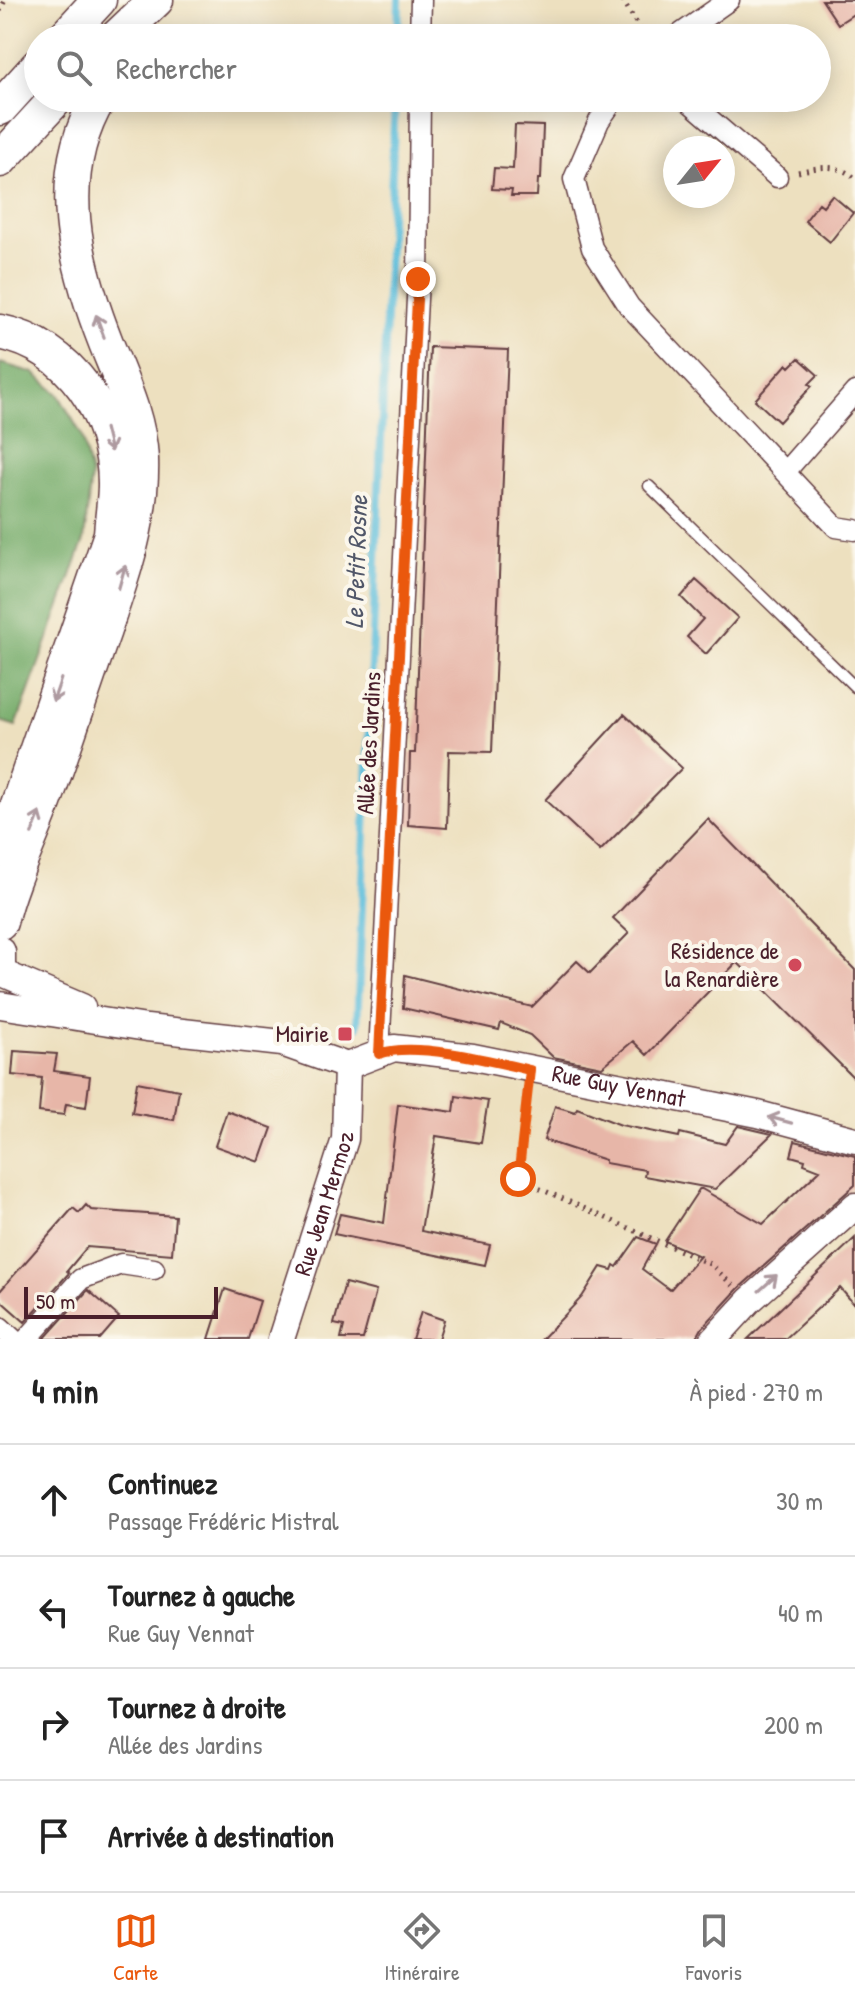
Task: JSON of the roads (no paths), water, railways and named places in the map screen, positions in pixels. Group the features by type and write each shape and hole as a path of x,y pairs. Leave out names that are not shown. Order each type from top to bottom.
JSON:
{"highway":[{"path":"77,24 99,0"},
{"path":"131,24 156,0"},
{"path":"160,24 183,0"},
{"path":"0,108 24,81"},
{"path":"0,160 44,112"},
{"path":"0,922 110,614 135,532 141,458 133,409 81,271 72,226 73,179 91,112"},
{"path":"0,332 18,336 51,353 81,380 101,415 110,443 115,482 111,534 0,856"}],"main road":[{"path":"0,952 0,971"}],"street":[{"path":"420,24 421,0"},
{"path":"695,24 729,0"},
{"name":"Allée des Jardins","path":"379,1054 418,279 420,112"},
{"path":"605,112 574,179 592,248 629,306 836,527 855,530"},
{"path":"701,112 777,177"},
{"path":"785,472 855,392"},
{"path":"0,971 95,1012 147,1028"},
{"path":"0,1005 147,1028 282,1043 347,1066"},
{"name":"Rue Guy Vennat","path":"347,1066 394,1048 473,1057 758,1114 855,1140"},
{"name":"Rue Jean Mermoz","path":"281,1339 345,1139 347,1066"},
{"path":"714,1339 749,1301 855,1206"},
{"path":"27,1339 81,1279 121,1264 154,1269"},
{"path":"0,1327 13,1339"}],"lane":[{"path":"649,486 855,687"}],"waterway":[{"name":"Le Petit Rosne","path":"398,24 399,0"},
{"name":"Le Petit Rosne","path":"357,1027 394,112"}],"place":[{"name":"Résidence de la Renardière","path":"795,965"},
{"name":"Mairie","path":"345,1034"}]}
